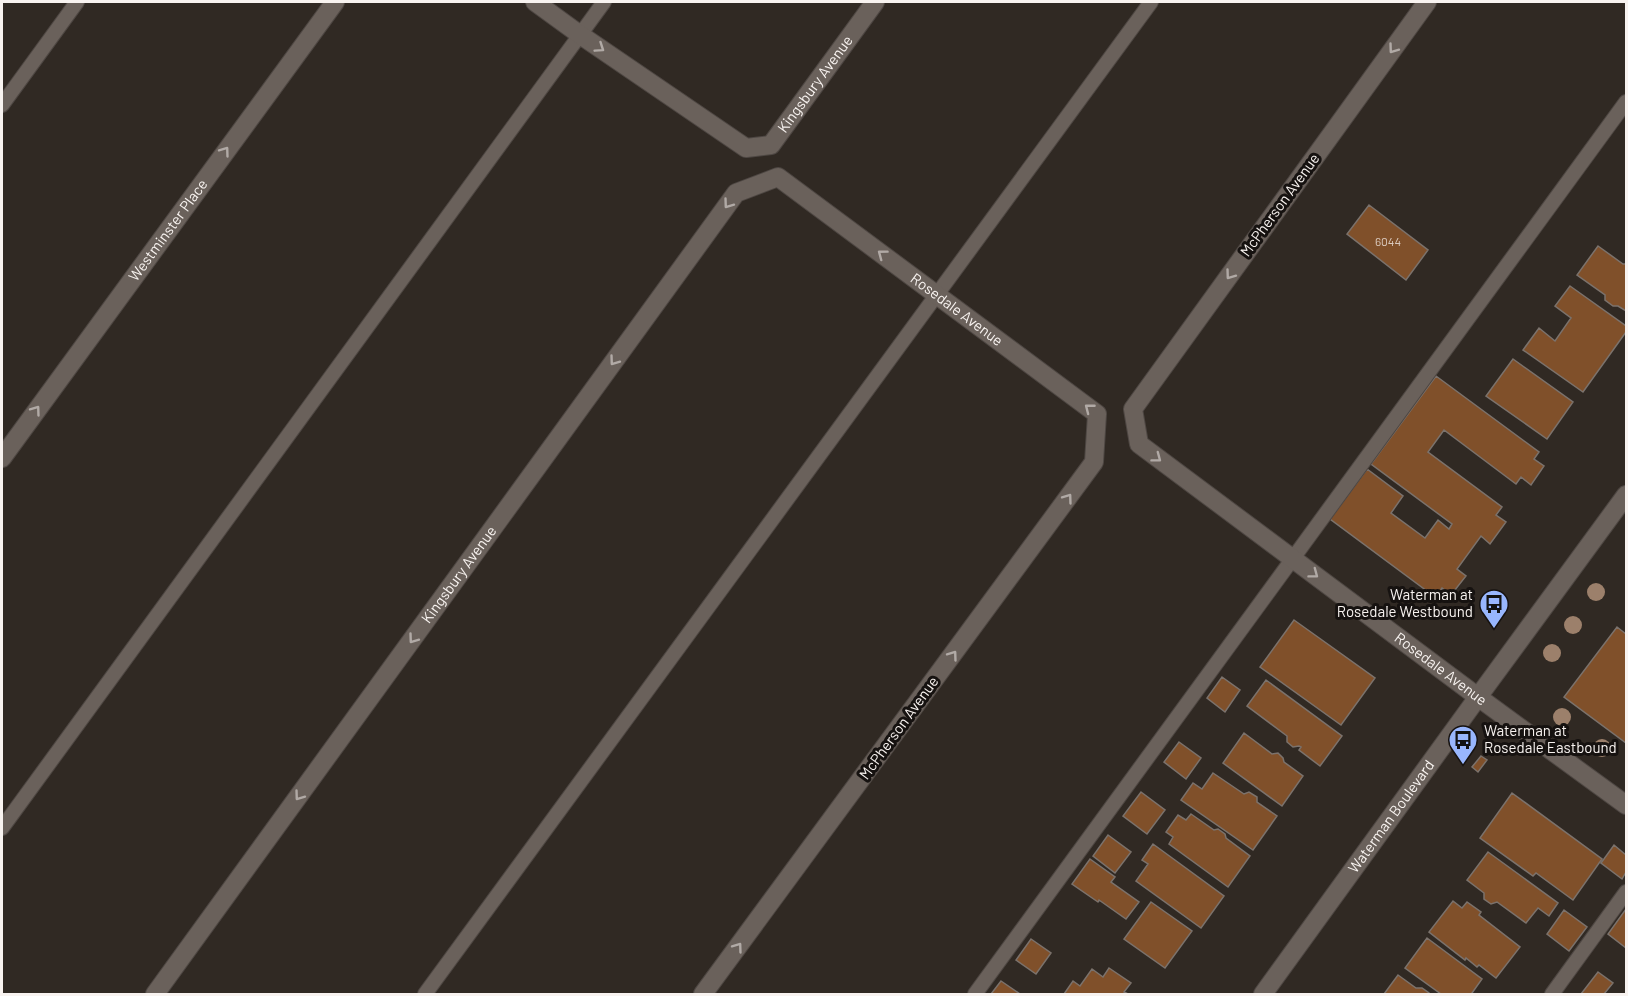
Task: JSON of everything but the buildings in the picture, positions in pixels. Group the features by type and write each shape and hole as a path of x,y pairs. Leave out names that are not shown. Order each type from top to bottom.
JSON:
{"street":[{"name":"Westminster Place","path":"2,458 335,2"},
{"path":"535,2 579,34"},
{"name":"Kingsbury Avenue","path":"579,34 746,147 771,145 875,2"},
{"name":"McPherson Avenue","path":"1133,409 1427,2"},
{"name":"Kingsbury Avenue","path":"155,994 736,193 778,177"},
{"name":"Rosedale Avenue","path":"778,177 1097,414 1094,462"},
{"name":"Rosedale Avenue","path":"1133,409 1139,444 1478,697 1626,804"},
{"name":"McPherson Avenue","path":"703,994 1094,462"},
{"name":"Waterman Boulevard","path":"1263,994 1626,495"}],"lane":[{"path":"2,105 77,2"},
{"path":"2,828 604,2"},
{"path":"425,994 1151,2"},
{"path":"975,994 1626,102"},
{"path":"1552,994 1626,892"}],"place":[{"name":"Waterman at Rosedale Westbound","path":"1494,630"},
{"name":"Waterman at Rosedale Eastbound","path":"1463,766"}]}
